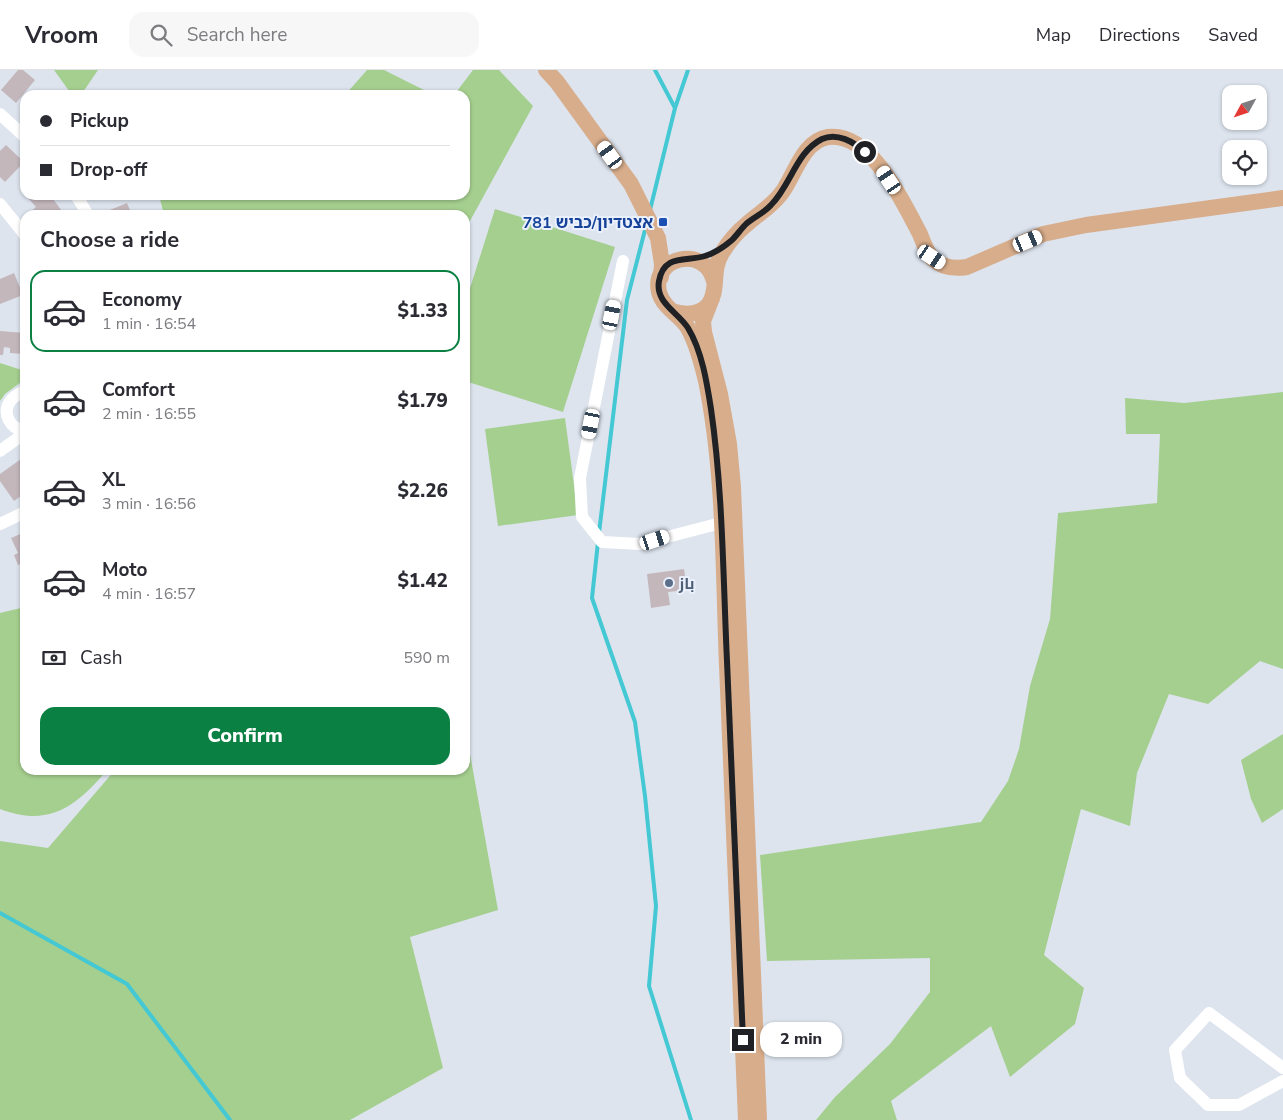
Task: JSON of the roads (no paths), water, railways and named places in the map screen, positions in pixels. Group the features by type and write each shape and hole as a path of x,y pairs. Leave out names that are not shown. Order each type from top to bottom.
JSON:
{"main road":[{"path":"546,70 631,184 658,238 662,264 659,290 662,299 688,327 706,380 714,437 721,522 746,1120"},
{"path":"661,277 667,266 674,261 705,257 730,241 747,224 771,206 783,191 796,166 812,145 828,137 849,140 881,167 897,192 932,257 945,266 955,269 967,268 1043,234 1086,225 1283,198"},
{"path":"655,231 668,245 690,258 700,261 713,275 714,280"},
{"path":"730,241 718,261 714,280 714,294 703,321 725,422 734,508 759,1120"},
{"path":"675,312 694,314 703,310 710,303"}],"street":[{"path":"0,114 20,132"},
{"path":"0,204 20,229"},
{"path":"623,261 580,478 582,517 602,542 640,544 721,522 728,518 734,508"},
{"path":"0,447 7,430 7,412 11,400 20,394"},
{"path":"8,419 20,430"},
{"path":"0,451 20,436"},
{"path":"0,524 20,514"},
{"path":"1283,1068 1209,1014 1176,1050 1180,1078 1208,1106 1239,1104 1283,1082"}],"waterway":[{"path":"655,70 675,108"},
{"path":"650,210 675,108 688,70"},
{"path":"599,533 627,300 646,226"},
{"path":"598,542 592,598 635,722 645,796 656,906 649,986 691,1120"},
{"path":"0,913 127,984 230,1120"}],"place":[{"name":"אצטדיון/כביש 781","path":"663,222"},
{"name":"باز","path":"669,583"}]}
